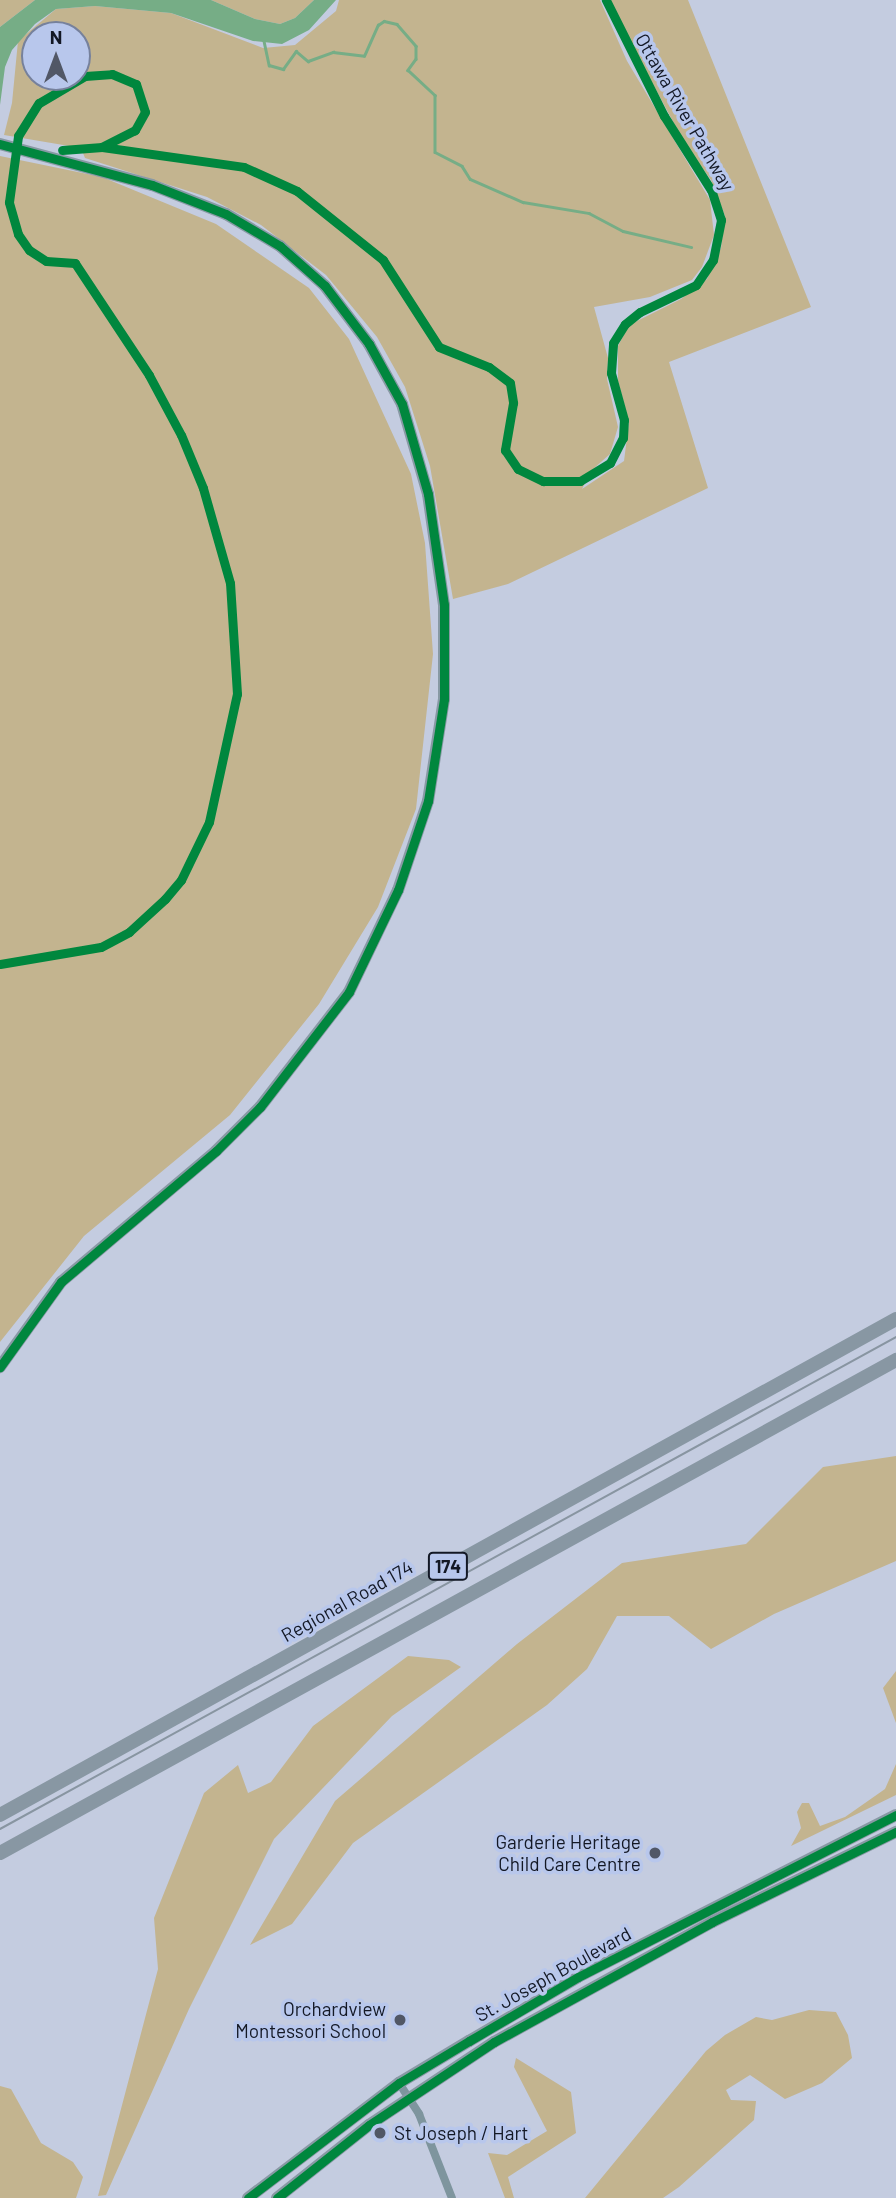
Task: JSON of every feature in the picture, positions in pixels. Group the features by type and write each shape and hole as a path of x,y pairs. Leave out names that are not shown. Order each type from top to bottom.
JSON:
{"highway":[{"name":"Regional Road 174","path":"0,1815 896,1319"},
{"name":"174","path":"0,1853 896,1360"}],"main road":[{"path":"0,145 41,153 152,185 226,214 279,246 325,286 369,344 402,404 428,494 444,605 443,699 428,801 398,890 349,992 308,1049 216,1152 61,1282 0,1367"},
{"name":"St. Joseph Boulevard","path":"277,2198 409,2098 708,1916 896,1815"},
{"name":"St. Joseph Boulevard","path":"248,2198 400,2083 578,1977 896,1832"},
{"path":"578,1977 585,1990"}],"street":[{"path":"400,2083 452,2198"}],"shaded area":[{"path":"0,0 35,0 0,27"},
{"path":"35,0 211,0 255,19 280,24 295,18 314,0 336,0 309,30 282,44 253,41 171,13 95,6 56,9 39,21 21,21 21,40 12,50 5,67 0,105 0,27"},
{"path":"211,0 314,0 295,18 280,24 255,19"},
{"path":"339,0 600,0 627,61 710,200 714,235 702,267 692,280 650,297 594,307 608,358 607,379 618,427 610,454 592,470 582,489 624,461 629,422 618,381 618,346 629,325 681,299 707,279 721,248 725,216 711,180 685,144 608,0 688,0 811,307 669,362 708,488 508,584 453,599 430,466 405,387 377,337 326,275 261,225 207,197 85,158 81,148 4,135 12,103 18,41 21,38 21,91 91,91 91,21 42,21 56,9 95,6 171,13 263,48 295,45 336,11"},
{"path":"0,156 102,177 216,224 309,288 349,339 411,474 425,543 433,654 416,809 378,907 319,1004 230,1115 84,1236 0,1342"},
{"path":"896,1456 896,1561 774,1614 711,1649 669,1616 617,1616 587,1669 547,1705 353,1843 292,1924 250,1945 335,1801 517,1644 622,1563 746,1544 823,1467"},
{"path":"408,1656 449,1660 461,1667 392,1716 274,1839 189,2009 106,2195 98,2196 158,1969 154,1918 204,1793 238,1765 248,1793 271,1782 313,1726"},
{"path":"896,1671 896,1723 883,1688"},
{"path":"896,1764 896,1795 791,1846 801,1828 797,1812 802,1803 809,1803 820,1826 845,1817 885,1789"},
{"path":"809,2010 836,2012 848,2035 852,2058 822,2083 785,2099 750,2075 726,2090 731,2100 756,2101 754,2120 663,2198 585,2198 706,2051 725,2035 756,2017 772,2020"},
{"path":"516,2058 571,2092 576,2133 508,2177 514,2198 505,2198 488,2153 507,2155 547,2131 514,2067"},
{"path":"0,2086 11,2089 41,2143 73,2162 83,2177 76,2198 0,2198"}],"waterway":[{"path":"264,41 269,65 283,69 296,51 308,61 333,52 364,56 378,25 384,21 397,24 416,46 416,59 408,70 435,95 435,152 462,166 470,179 523,202 589,213 623,231 691,247"}],"tram line":[{"path":"0,1829 896,1337"}],"cycle path":[{"name":"Ottawa River Pathway","path":"102,147 244,167 297,191 383,260 439,347 489,367 510,383 513,403 505,450 518,469 543,481 580,481 610,463 623,438 624,420 611,373 613,343 625,324 640,312 696,285 713,260 721,220 711,190 664,116 606,0"},
{"path":"0,964 101,947 129,932 165,899 181,880 209,822 237,694 230,583 203,488 181,435 149,375 75,263 46,261 29,250 18,234 9,202 18,136 39,103 85,76 112,74 136,84 145,112 135,130 102,147 62,150"},
{"path":"0,144 152,185 226,214 280,246 325,286 369,344 402,404 428,494 444,605 444,699 428,801 398,890 349,992 260,1107 216,1151 61,1282 0,1367"},
{"path":"248,2198 399,2083 469,2041 578,1977 896,1815"},
{"path":"277,2198 369,2125 494,2042 712,1922 896,1832"}],"place":[{"name":"Garderie Heritage Child Care Centre","path":"655,1853"},
{"name":"Orchardview Montessori School","path":"400,2020"},
{"name":"St Joseph / Hart","path":"380,2133"}]}
